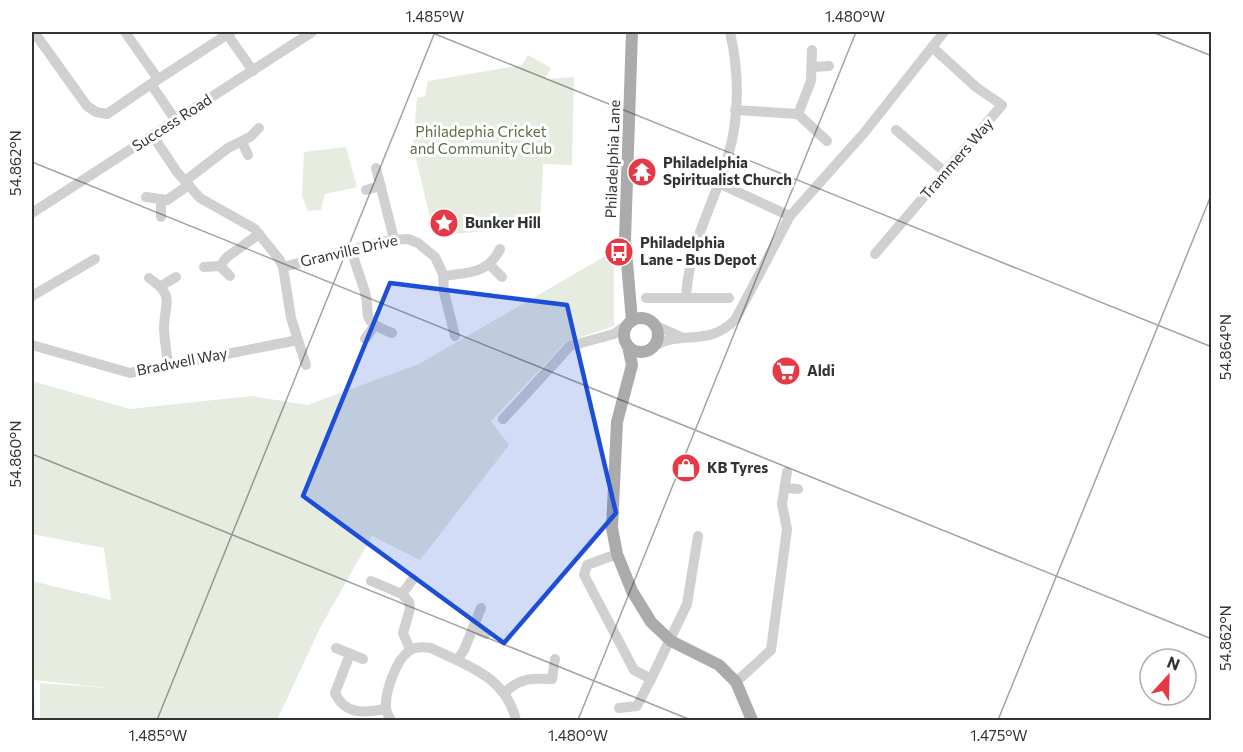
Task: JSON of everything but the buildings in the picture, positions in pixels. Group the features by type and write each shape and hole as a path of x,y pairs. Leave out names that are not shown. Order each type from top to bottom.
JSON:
{"main road":[{"name":"Philadelphia Lane","path":"632,32 625,239 631,288 630,323 624,333 632,365 617,422 612,528 617,554 632,591 651,622 671,641 719,665 736,682 752,720"},
{"name":"Philadelphia Lane","path":"628,387 658,335 631,288"},
{"path":"630,323 650,322"},
{"path":"627,344 636,351 652,348"}],"street":[{"path":"34,32 87,106 96,112 108,114 229,33 253,71"},
{"path":"125,32 176,121"},
{"path":"686,297 688,274 700,228 729,155 737,74 730,32"},
{"path":"652,348 663,341 722,333 735,320 790,216 864,133 944,32"},
{"name":"Success Road","path":"32,213 253,71 307,33"},
{"name":"Trammers Way","path":"875,254 1002,105 976,87 932,47"},
{"path":"798,114 805,101 813,67 812,50"},
{"path":"813,67 829,66"},
{"path":"735,110 798,114 827,141"},
{"path":"146,197 161,200 172,198 228,148 242,142 259,128"},
{"path":"896,130 946,173"},
{"path":"153,136 187,183 206,202 243,222 259,234 283,267 291,318 306,365"},
{"path":"242,142 248,155"},
{"path":"376,168 394,239"},
{"path":"718,183 790,216"},
{"path":"366,190 381,186"},
{"path":"161,200 161,217"},
{"path":"220,266 226,257 259,234"},
{"name":"Granville Drive","path":"283,267 394,239 408,239 427,249 444,276 444,292 455,336"},
{"path":"444,276 469,272 490,265 500,249"},
{"path":"352,251 365,292 367,316 375,325 392,333"},
{"path":"32,296 95,259"},
{"path":"490,265 502,277"},
{"path":"204,267 220,266 230,276"},
{"path":"161,286 176,277"},
{"path":"149,278 161,286 168,300 164,326 168,365"},
{"path":"646,298 729,298"},
{"path":"650,322 684,338"},
{"path":"503,419 570,346 614,334 630,323"},
{"path":"365,339 375,325"},
{"name":"Bradwell Way","path":"32,345 130,373 268,348 298,340"},
{"path":"594,340 627,344"},
{"path":"736,682 771,650 787,529 782,504 787,472"},
{"path":"785,488 798,489"},
{"path":"619,708 637,706 671,641 687,604 698,536"},
{"path":"617,554 587,565 584,574 634,670 651,679"},
{"path":"402,594 413,579"},
{"path":"370,581 402,594 410,609 403,633 410,649"},
{"path":"457,660 481,608"},
{"path":"473,628 486,634"},
{"path":"391,720 386,709 388,692 395,674 402,658 410,649 420,646 431,648 457,660 495,681 506,692 516,720"},
{"path":"336,648 363,659"},
{"path":"350,654 335,693 340,704 352,711 386,709"},
{"path":"506,692 515,683 532,678 557,681 555,659"}],"highlighted area":[{"path":"390,283 567,305 616,513 504,643 303,496"}],"green space":[{"name":"Philadephia Cricket and Community Club","path":"528,55 551,68 545,79 574,77 572,165 543,164 540,226 534,224 529,228 451,234 431,222 413,146 417,98 425,96 428,81 522,65"},
{"path":"346,147 357,187 325,194 321,210 308,211 302,195 304,152"},
{"path":"614,251 614,326 566,342 491,421 509,445 420,560 372,536 320,628 277,720 40,720 40,683 108,688 34,680 35,720 32,720 32,581 111,600 104,548 32,534 32,381 130,409 251,396 308,405 419,364"}],"place":[{"name":"Philadelphia Spiritualist Church","path":"642,172"},
{"name":"Bunker Hill","path":"444,223"},
{"name":"Philadelphia Lane - Bus Depot","path":"619,252"},
{"name":"Aldi","path":"786,371"},
{"name":"KB Tyres","path":"686,468"}]}
